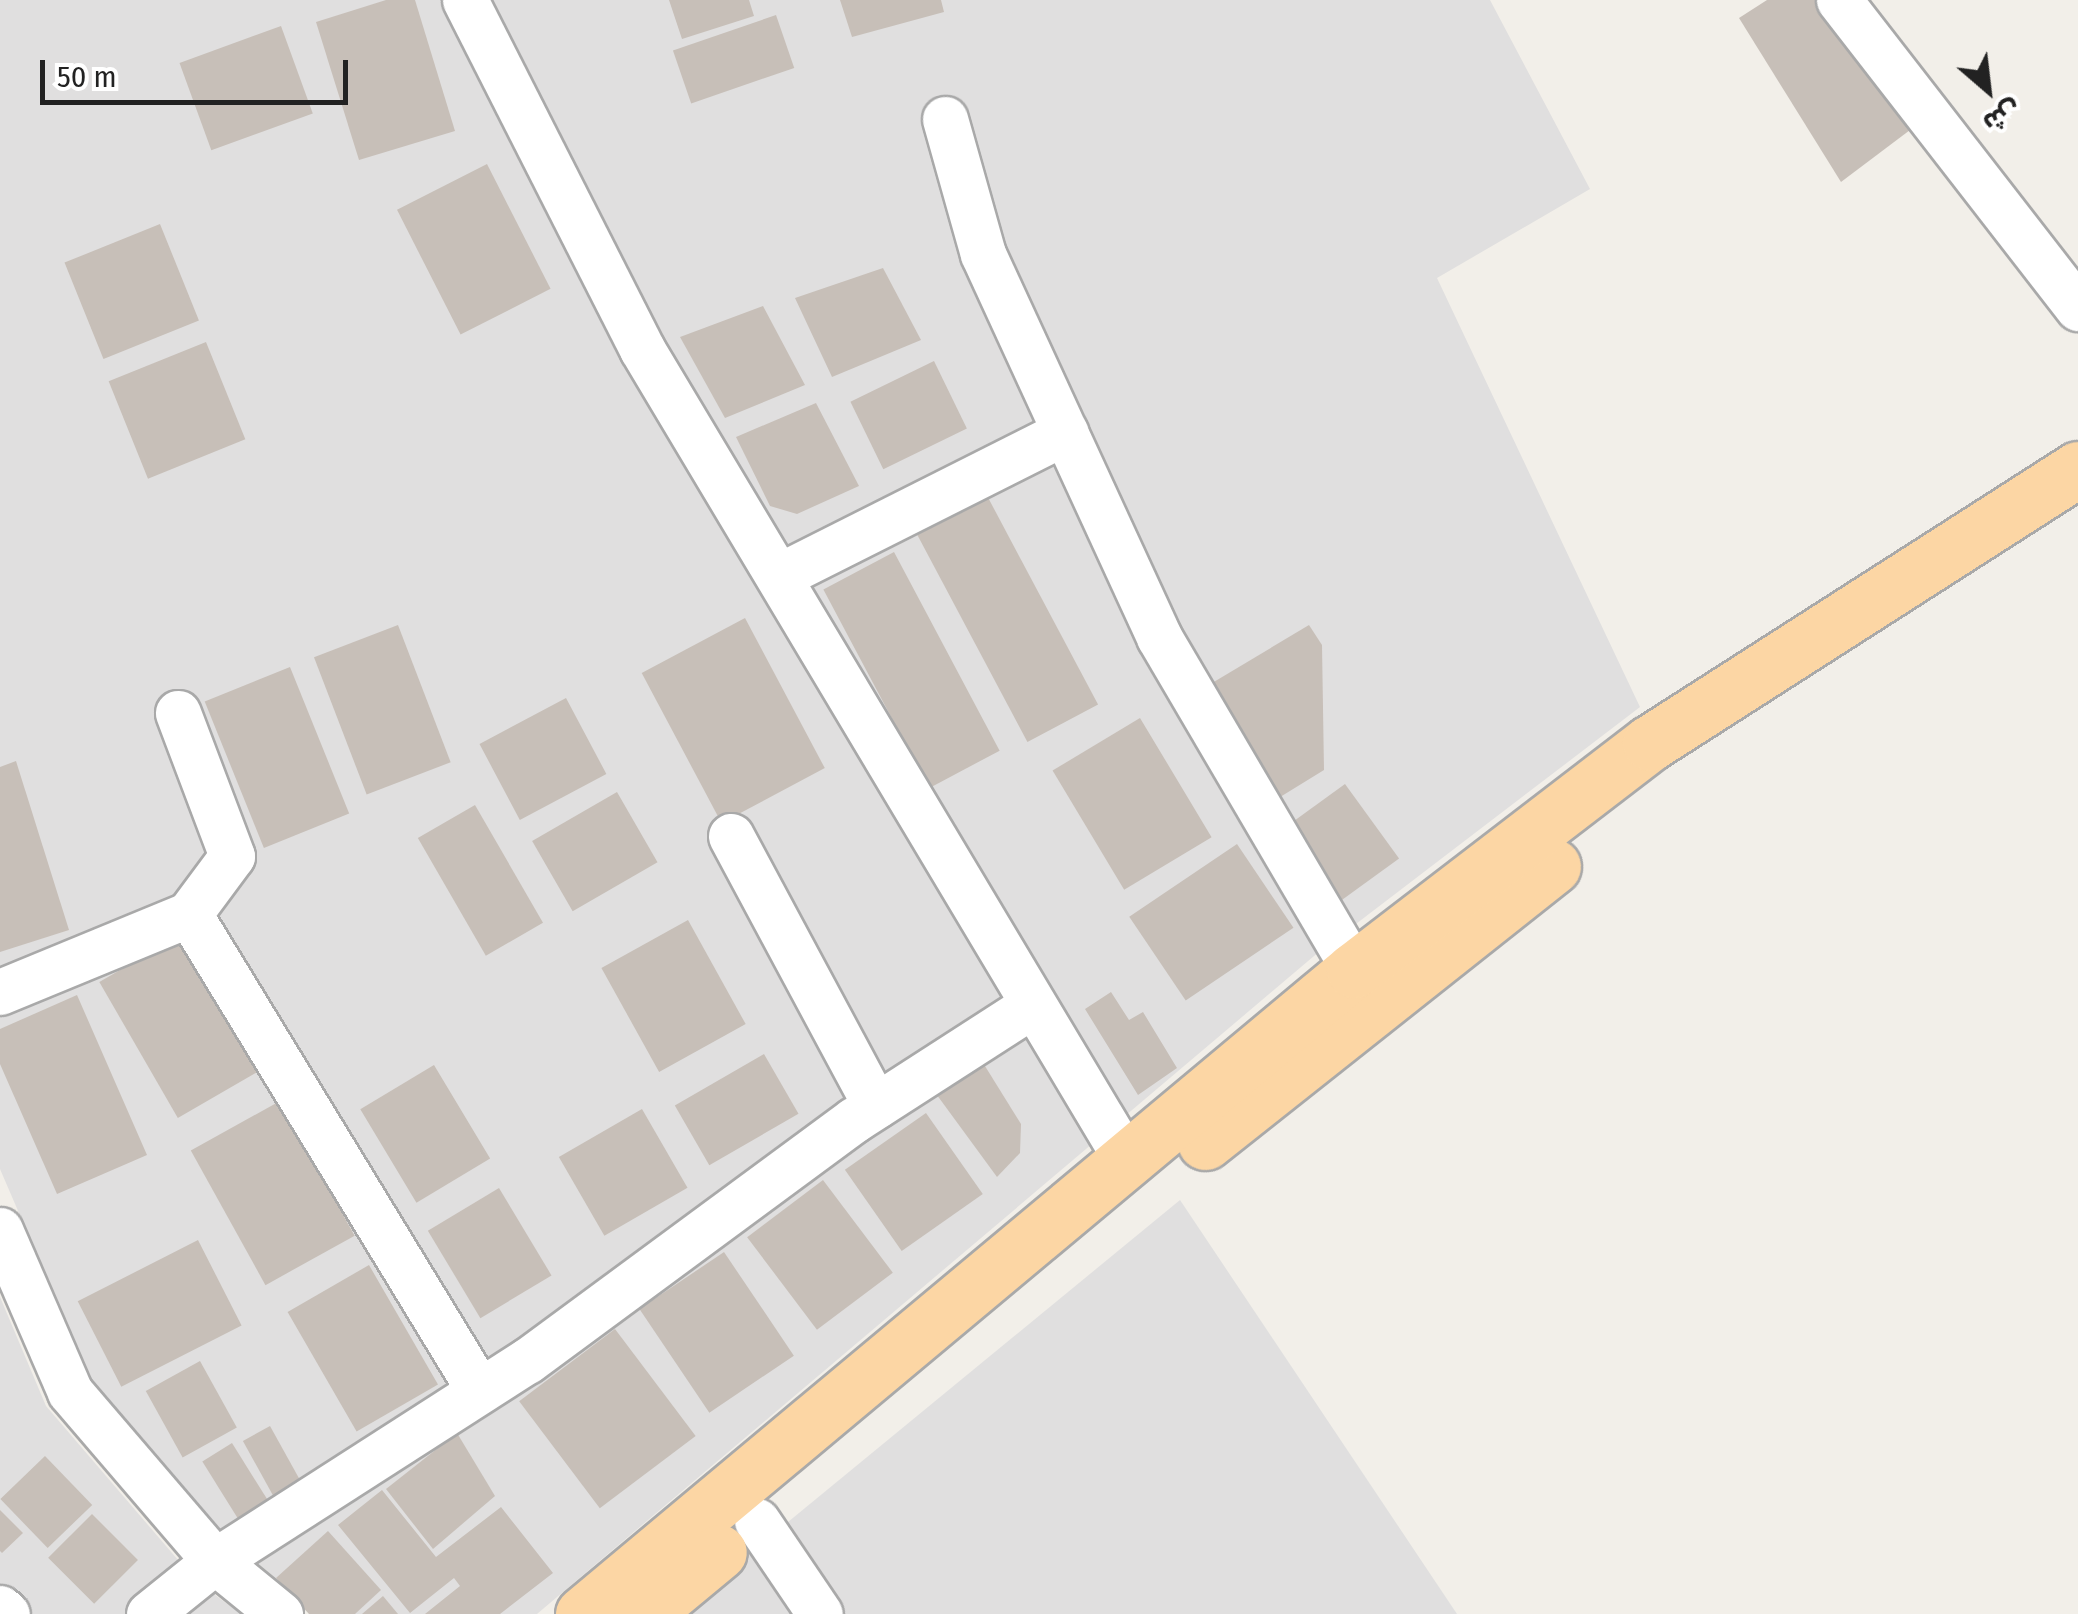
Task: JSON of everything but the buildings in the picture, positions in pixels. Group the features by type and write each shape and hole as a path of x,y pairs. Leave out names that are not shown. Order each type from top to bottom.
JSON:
{"main road":[{"path":"583,1614 1354,970 1650,743 2078,470"},
{"path":"644,1614 1204,1143 1645,794 1840,654 2078,513"}],"street":[{"path":"465,0 642,349 782,574 1030,1006 1126,1158"},
{"path":"1839,0 2078,308"},
{"path":"945,120 983,254 1159,637 1354,970"},
{"path":"782,574 1065,432"},
{"path":"0,992 188,914 232,856 178,713"},
{"path":"731,836 876,1106"},
{"path":"188,914 479,1390"},
{"path":"149,1614 215,1561 479,1390 876,1106 1030,1006"},
{"path":"0,1230 70,1392 215,1561 280,1614"},
{"path":"756,1521 820,1614"},
{"path":"0,1608 7,1614"}],"shaded area":[{"path":"0,0 1490,0 1590,189 1437,278 1640,707 1314,956 537,1614 321,1614 232,1543 99,1399 0,1169"},
{"path":"1180,1200 1457,1614 676,1614"},
{"path":"0,1297 46,1406 196,1581 241,1614 0,1614"}]}
